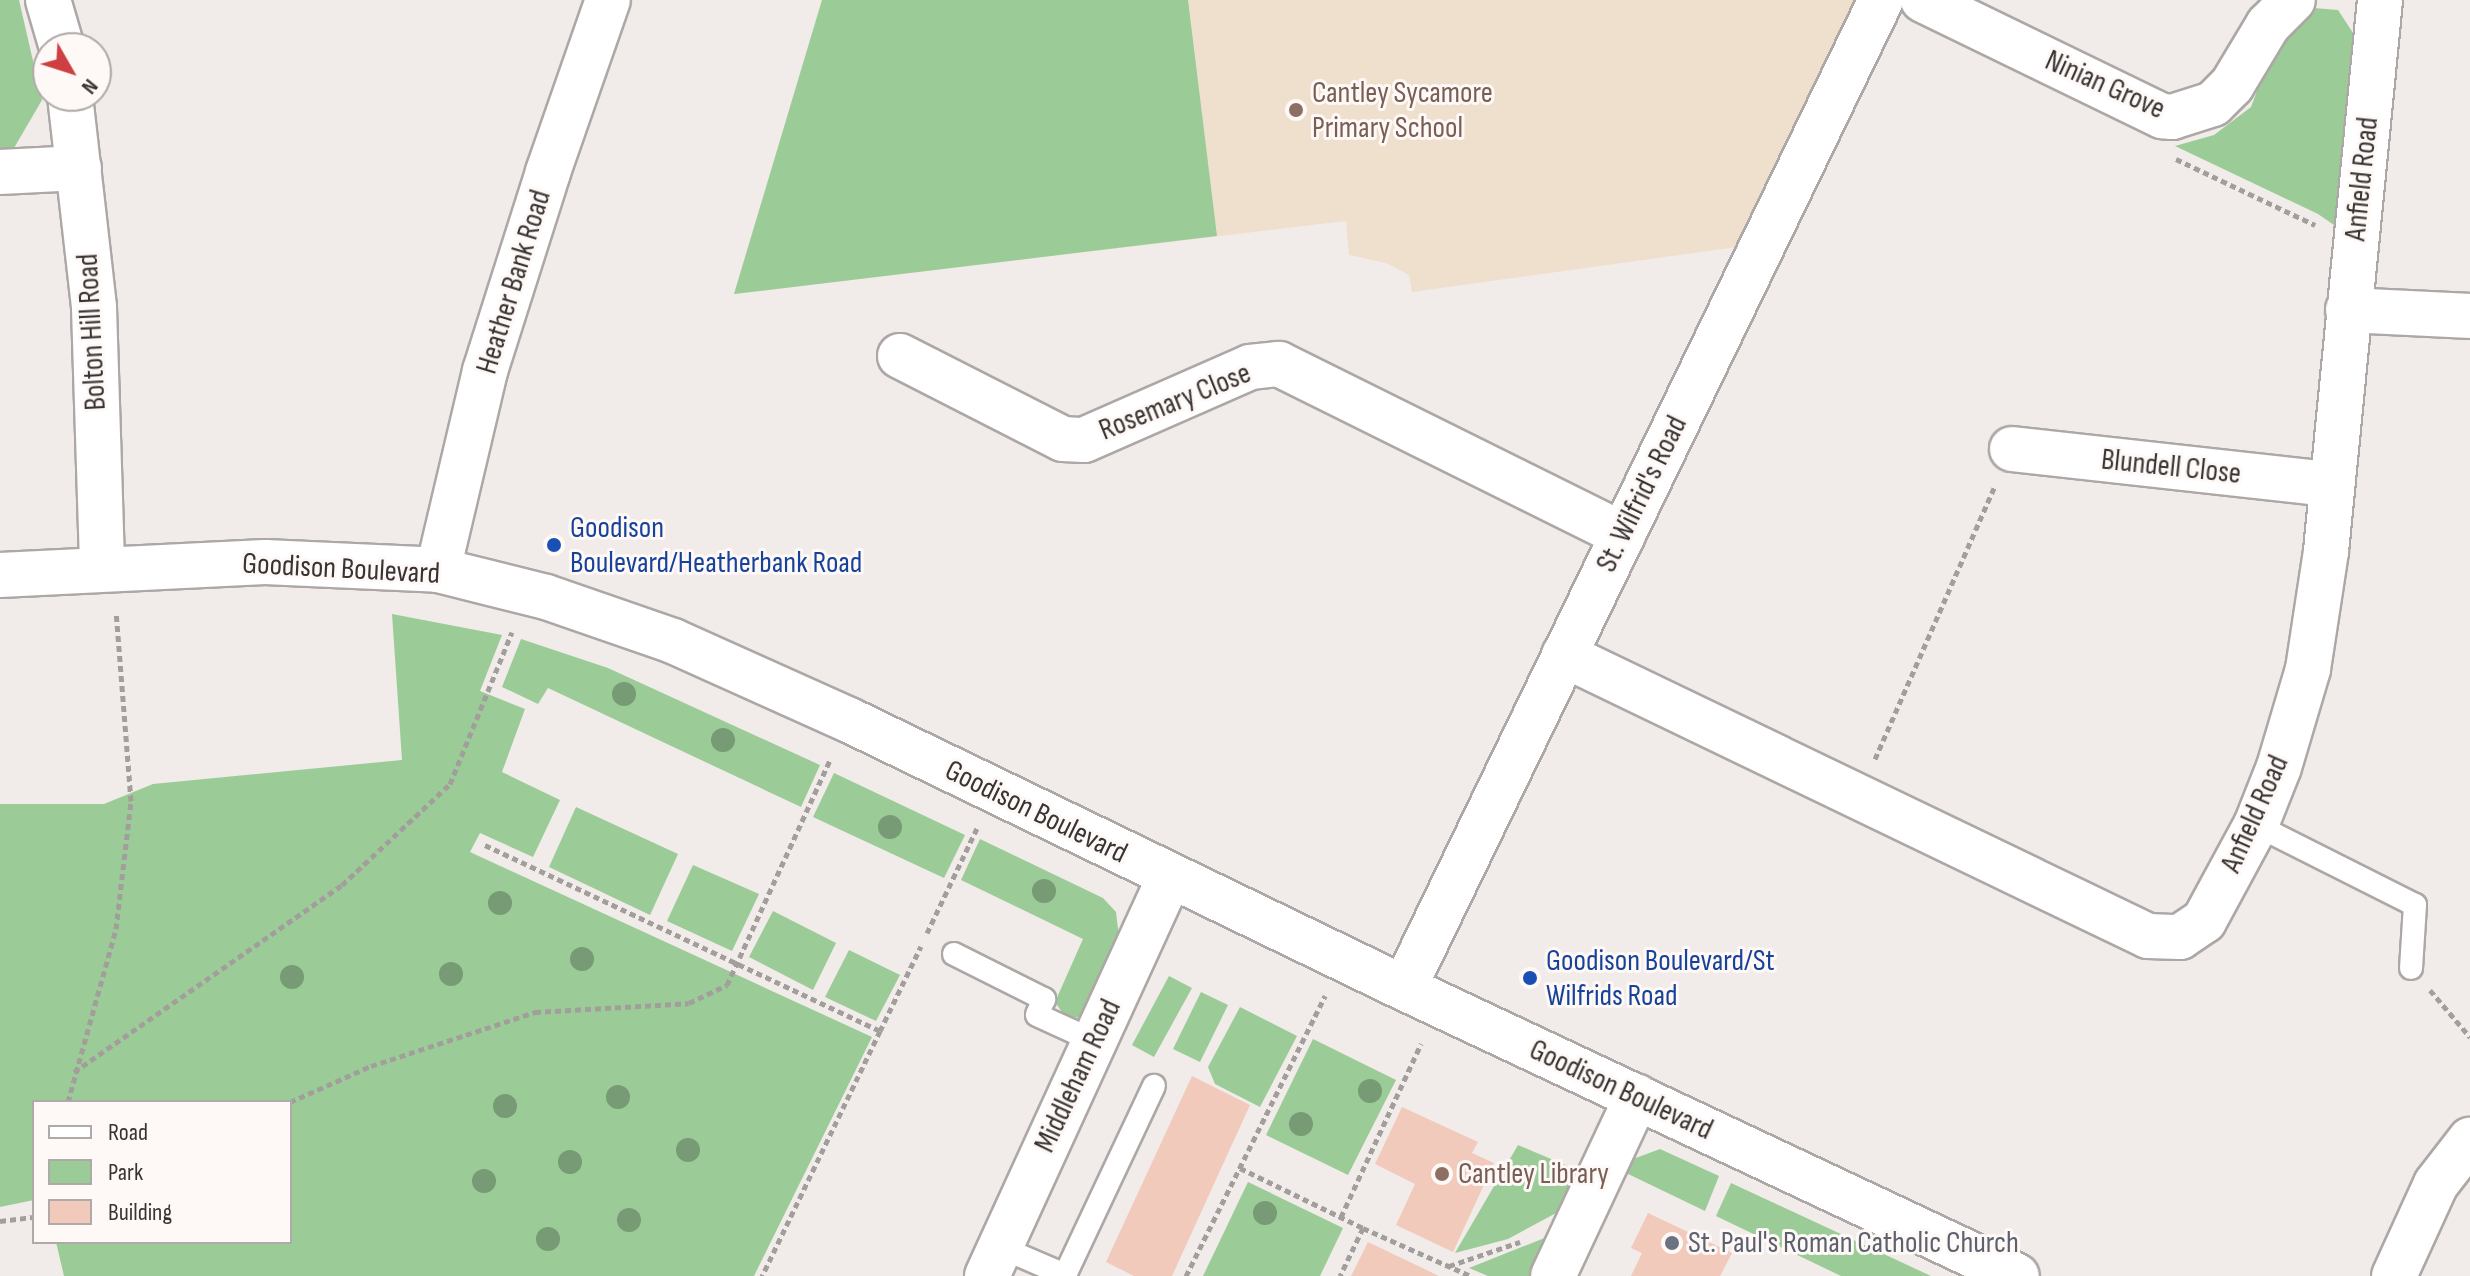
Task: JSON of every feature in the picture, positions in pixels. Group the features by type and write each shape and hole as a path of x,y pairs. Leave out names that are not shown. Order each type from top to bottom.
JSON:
{"street":[{"path":"48,0 57,32"},
{"name":"Heather Bank Road","path":"438,570 485,371 548,172 608,0"},
{"name":"Ninian Grove","path":"1923,0 2162,116 2172,117 2213,104 2232,85 2268,25 2293,0"},
{"name":"Anfield Road","path":"1564,655 2148,936 2180,937 2204,921 2256,825 2279,767 2308,669 2326,551 2330,484 2380,0"},
{"name":"St. Wilfrid's Road","path":"1421,996 1564,655 1870,4"},
{"name":"Bolton Hill Road","path":"72,112 94,308 107,568"},
{"path":"0,172 79,168"},
{"path":"2348,310 2470,316"},
{"name":"Rosemary Close","path":"900,356 1063,439 1084,440 1250,367 1279,364 1623,535"},
{"name":"Blundell Close","path":"2012,449 2330,484"},
{"name":"Goodison Boulevard","path":"0,575 265,562 438,570 528,592 673,641 849,720 994,793 2009,1274"},
{"name":"Middleham Road","path":"993,1262 1170,876"},
{"path":"1553,1276 1637,1097"},
{"path":"2394,1276 2436,1184 2470,1140"}],"lane":[{"path":"2256,825 2415,905 2411,968"},
{"path":"954,954 1044,999 1037,1015 1094,1041"},
{"path":"993,1262 1067,1275 1154,1086"}],"path":[{"path":"2172,117 2154,149 2322,228 2355,252"},
{"path":"1858,799 1948,586 2012,449"},
{"path":"68,1100 116,929 131,801 107,568"},
{"path":"74,1072 342,885 450,784 528,592"},
{"path":"292,1101 371,1066 535,1012 689,1003 727,985 849,720"},
{"path":"762,1276 994,793"},
{"path":"485,845 880,1031"},
{"path":"1186,1276 1343,959"},
{"path":"2411,968 2470,1037"},
{"path":"1341,1217 1421,996"},
{"path":"1240,1168 1471,1276"},
{"path":"0,1221 32,1217"},
{"path":"1340,1276 1363,1228"},
{"path":"1449,1266 1524,1240"}],"shaded area":[{"name":"Cantley Sycamore Primary School","path":"822,0 1856,0 1737,247 1412,292 1409,275 1386,263 1349,255 1346,221 734,294"}],"green space":[{"path":"0,0 19,0 32,57 32,112 35,112 14,148 0,150"},
{"path":"822,0 1188,0 1217,236 734,294"},
{"path":"2314,8 2338,10 2359,42 2347,234 2318,214 2175,146 2214,135 2251,107 2267,64"},
{"path":"392,614 502,635 480,691 525,709 502,772 560,800 533,857 480,833 470,852 872,1037 754,1276 64,1276 56,1244 292,1244 292,1100 32,1100 32,1200 0,1207 0,804 104,804 153,784 402,760"},
{"path":"521,639 608,668 820,765 801,807 548,688 538,704 502,687"},
{"path":"834,773 965,835 944,878 813,817"},
{"path":"576,807 678,854 650,915 549,867"},
{"path":"980,839 1103,898 1116,912 1119,937 1084,1019 1064,1015 1055,1002 1083,939 961,880"},
{"path":"693,865 759,894 732,951 667,921"},
{"path":"773,911 836,943 813,990 749,957"},
{"path":"849,950 900,975 876,1021 825,997"},
{"path":"1169,976 1192,988 1154,1057 1132,1045"},
{"path":"1201,992 1228,1005 1200,1062 1173,1049"},
{"path":"1240,1007 1297,1036 1260,1107 1215,1084 1208,1067"},
{"path":"1313,1039 1396,1080 1348,1175 1266,1135"},
{"path":"1518,1145 1577,1170 1558,1212 1508,1239 1455,1253"},
{"path":"1660,1149 1719,1176 1705,1211 1624,1172 1633,1159"},
{"path":"1248,1182 1343,1228 1320,1276 1203,1276"},
{"path":"1731,1183 1931,1276 1841,1276 1716,1216"},
{"path":"1552,1235 1532,1276 1488,1276 1469,1268"}],"building":[{"path":"1192,1076 1250,1105 1172,1276 1134,1276 1106,1262"},
{"name":"Cantley Library","path":"1402,1107 1478,1142 1472,1153 1494,1163 1453,1252 1396,1225 1415,1184 1375,1164"},
{"name":"St. Paul's Roman Catholic Church","path":"1648,1213 1732,1253 1720,1276 1631,1276 1642,1253 1631,1248"},
{"path":"1368,1242 1439,1276 1351,1276"}],"place":[{"name":"Cantley Sycamore Primary School","path":"1296,110"},
{"name":"Goodison Boulevard/Heatherbank Road","path":"554,545"},
{"name":"Goodison Boulevard/St Wilfrids Road","path":"1530,978"},
{"name":"Cantley Library","path":"1442,1174"},
{"name":"St. Paul's Roman Catholic Church","path":"1672,1243"}]}
